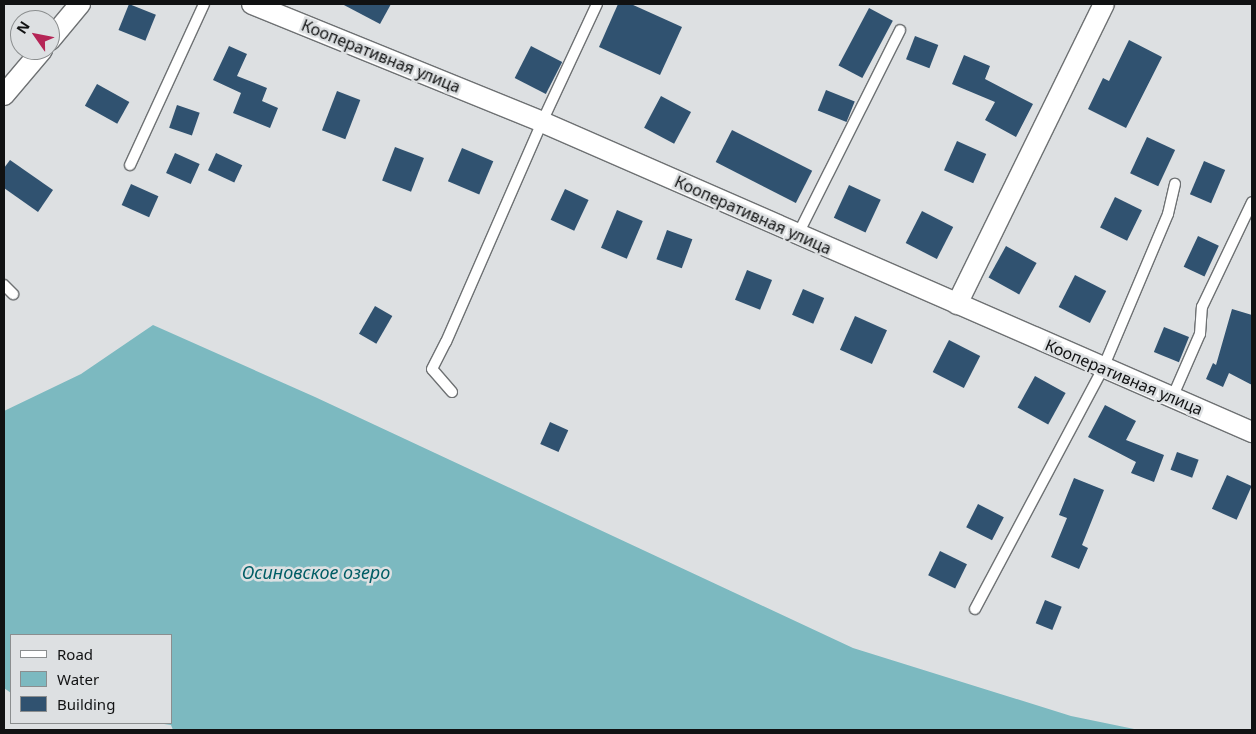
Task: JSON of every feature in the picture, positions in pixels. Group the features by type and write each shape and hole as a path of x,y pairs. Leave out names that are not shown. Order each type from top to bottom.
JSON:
{"street":[{"path":"60,28 80,4"},
{"path":"957,304 1104,4"},
{"name":"Кооперативная улица","path":"264,6 542,122 1252,432"},
{"path":"4,96 34,60"}],"lane":[{"path":"130,165 204,4"},
{"path":"452,392 432,369 446,342 542,122 597,4"},
{"path":"798,234 900,30"},
{"path":"976,609 1103,368 1168,214 1175,184"},
{"path":"1172,398 1200,334 1202,307 1252,202"},
{"path":"4,285 13,294"}],"water":[{"name":"Осиновское озеро","path":"153,325 315,397 853,648 1071,716 1139,730 173,730 171,725 164,724 172,724 172,634 10,634 10,692 4,688 4,411 81,374"}],"building":[{"path":"129,4 156,15 145,41 119,30"},
{"path":"342,4 391,4 380,24"},
{"path":"618,4 631,4 682,27 660,75 599,47"},
{"path":"869,8 893,21 862,78 838,65"},
{"path":"915,36 938,45 929,68 906,59"},
{"path":"1129,40 1162,57 1126,128 1088,109 1103,78 1109,81"},
{"path":"229,46 247,54 237,76 267,88 262,101 278,108 270,128 233,113 241,93 213,80"},
{"path":"531,46 562,62 546,94 515,78"},
{"path":"964,55 990,66 985,79 1033,104 1016,137 985,120 995,102 952,84"},
{"path":"97,84 129,102 117,124 85,106"},
{"path":"826,90 855,102 847,122 818,110"},
{"path":"337,91 360,100 345,139 322,130"},
{"path":"661,96 691,112 674,144 644,128"},
{"path":"177,105 200,113 192,136 169,128"},
{"path":"732,130 812,171 796,203 716,162"},
{"path":"1147,137 1175,150 1158,186 1130,173"},
{"path":"957,141 986,154 973,183 944,170"},
{"path":"395,147 424,158 411,192 382,181"},
{"path":"462,148 493,161 479,194 448,181"},
{"path":"175,153 200,164 191,184 166,173"},
{"path":"216,153 242,165 234,182 208,170"},
{"path":"10,160 53,190 38,212 4,188 4,168"},
{"path":"1204,161 1225,170 1211,203 1190,194"},
{"path":"131,184 158,196 149,217 122,205"},
{"path":"849,185 881,200 866,232 834,218"},
{"path":"565,189 589,200 574,231 551,220"},
{"path":"1115,197 1142,210 1127,241 1100,228"},
{"path":"617,210 643,221 627,259 601,248"},
{"path":"922,211 953,227 937,259 906,243"},
{"path":"667,230 692,239 682,268 656,259"},
{"path":"1198,236 1219,246 1204,277 1184,267"},
{"path":"1006,246 1037,263 1019,294 989,277"},
{"path":"747,270 772,280 760,310 735,300"},
{"path":"1075,275 1106,291 1090,323 1059,307"},
{"path":"803,289 824,298 813,324 792,315"},
{"path":"375,306 392,316 376,344 359,334"},
{"path":"1232,309 1252,315 1252,385 1229,373 1223,387 1206,379 1213,363 1216,365"},
{"path":"855,316 887,330 872,364 840,350"},
{"path":"1164,327 1189,337 1179,362 1154,352"},
{"path":"949,340 980,356 964,388 933,372"},
{"path":"1035,376 1066,393 1048,424 1018,407"},
{"path":"1105,405 1136,421 1126,440 1164,455 1154,482 1131,473 1136,462 1088,437"},
{"path":"550,422 568,430 559,452 540,444"},
{"path":"1177,452 1199,460 1192,478 1171,470"},
{"path":"1227,475 1252,486 1237,520 1212,509"},
{"path":"1074,478 1104,490 1082,545 1088,548 1079,569 1051,557 1067,518 1059,515"},
{"path":"978,504 1004,517 992,540 966,527"},
{"path":"940,551 967,564 955,588 928,575"},
{"path":"1045,600 1062,607 1052,630 1036,623"}]}
